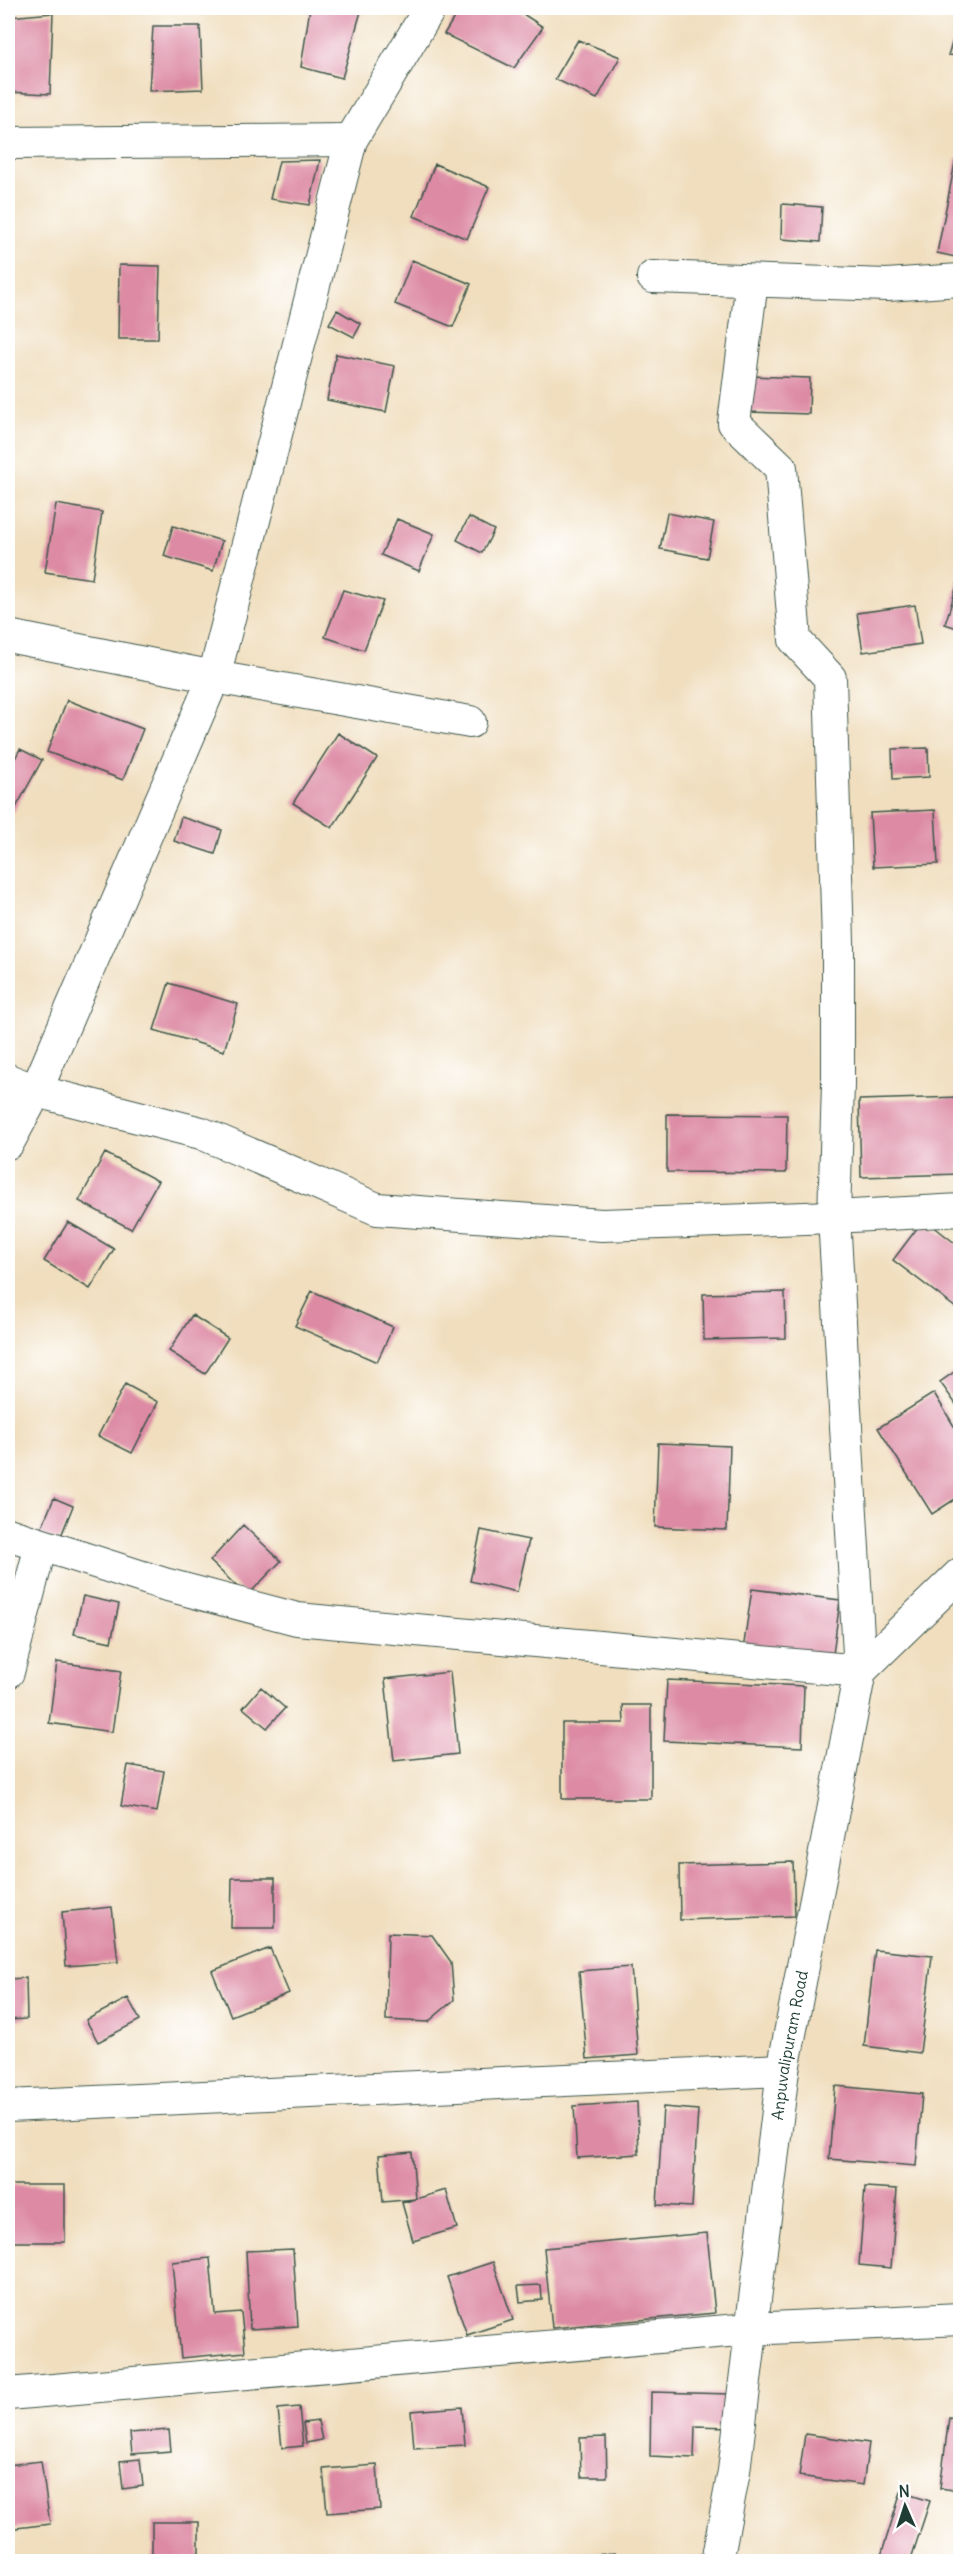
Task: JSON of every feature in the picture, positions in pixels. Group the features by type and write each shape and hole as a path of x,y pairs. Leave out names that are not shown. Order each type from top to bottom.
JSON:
{"street":[{"path":"8,1143 22,1085 214,677 351,140 430,8"},
{"path":"8,143 351,140"},
{"path":"653,277 887,285 960,280"},
{"name":"Anpuvalipuram Road","path":"717,2562 734,2471 783,2070 860,1671 834,1217 838,1084 838,942 830,678 795,640 781,468 734,423 752,281"},
{"path":"8,636 214,677 470,722"},
{"path":"22,1085 201,1133 377,1209 602,1224 834,1217 960,1210"},
{"path":"8,1534 164,1584 297,1619 860,1671 960,1574"},
{"path":"8,1672 41,1545"},
{"path":"8,2106 783,2070"},
{"path":"8,2394 750,2329 960,2319"}],"building":[{"path":"310,8 362,8 342,78 301,67"},
{"path":"460,8 514,8 543,27 514,68 444,34"},
{"path":"53,13 50,94 8,92 8,17"},
{"path":"960,20 960,56 948,55 954,37"},
{"path":"153,26 200,26 203,89 149,91"},
{"path":"578,40 620,57 597,99 555,79"},
{"path":"956,158 960,159 960,258 937,253"},
{"path":"320,160 310,205 270,199 279,161"},
{"path":"435,164 489,187 467,239 414,216"},
{"path":"782,204 822,207 820,242 781,239"},
{"path":"412,260 471,284 453,327 395,304"},
{"path":"119,265 160,266 158,339 118,339"},
{"path":"337,310 361,324 354,337 329,324"},
{"path":"336,354 395,366 386,412 327,400"},
{"path":"751,376 810,378 809,414 749,412"},
{"path":"56,504 102,512 92,579 45,572"},
{"path":"667,513 714,522 707,558 660,549"},
{"path":"469,517 494,530 482,553 457,540"},
{"path":"397,519 434,534 419,571 381,555"},
{"path":"173,526 222,541 213,571 164,556"},
{"path":"960,576 960,629 945,624"},
{"path":"343,590 383,601 364,650 325,637"},
{"path":"915,605 921,644 863,652 857,613"},
{"path":"67,700 143,729 123,780 47,752"},
{"path":"338,733 377,758 332,828 293,803"},
{"path":"928,748 929,777 893,779 892,749"},
{"path":"20,749 42,760 13,813 8,810 8,766 10,768"},
{"path":"935,810 938,864 873,867 870,813"},
{"path":"181,817 222,830 215,854 174,841"},
{"path":"169,983 238,1004 224,1051 154,1030"},
{"path":"960,1097 960,1174 861,1177 859,1100"},
{"path":"667,1114 787,1115 786,1173 667,1172"},
{"path":"105,1153 158,1181 131,1229 79,1201"},
{"path":"924,1219 960,1247 960,1311 893,1260"},
{"path":"68,1222 114,1249 90,1289 44,1261"},
{"path":"312,1291 393,1327 377,1362 295,1326"},
{"path":"785,1292 786,1338 704,1340 703,1294"},
{"path":"192,1315 228,1338 205,1374 169,1351"},
{"path":"960,1368 960,1410 940,1382"},
{"path":"125,1384 158,1402 132,1453 98,1436"},
{"path":"934,1393 960,1436 960,1496 932,1514 878,1428"},
{"path":"658,1443 730,1446 727,1530 655,1527"},
{"path":"54,1498 73,1506 59,1541 39,1534"},
{"path":"243,1525 281,1561 247,1596 210,1561"},
{"path":"481,1530 529,1540 517,1592 470,1581"},
{"path":"752,1589 840,1600 832,1662 743,1650"},
{"path":"83,1596 119,1604 111,1642 74,1634"},
{"path":"57,1662 121,1671 112,1732 49,1723"},
{"path":"450,1672 458,1754 394,1761 385,1679"},
{"path":"667,1680 804,1686 802,1747 664,1741"},
{"path":"261,1687 285,1708 267,1728 243,1708"},
{"path":"623,1705 651,1705 651,1799 562,1799 562,1723 624,1723"},
{"path":"128,1765 164,1771 157,1812 121,1806"},
{"path":"793,1862 795,1916 680,1920 679,1865"},
{"path":"232,1878 275,1878 275,1928 231,1928"},
{"path":"112,1907 118,1962 66,1966 62,1912"},
{"path":"388,1933 432,1935 451,1962 454,2000 428,2022 386,2020"},
{"path":"270,1948 289,1993 231,2016 212,1971"},
{"path":"875,1950 932,1956 920,2053 864,2046"},
{"path":"631,1967 638,2055 587,2059 579,1971"},
{"path":"26,1978 27,2019 8,2020 8,1979"},
{"path":"128,1998 140,2020 98,2042 86,2020"},
{"path":"835,2086 922,2094 916,2166 829,2159"},
{"path":"637,2102 639,2154 577,2158 574,2106"},
{"path":"663,2107 698,2110 692,2207 657,2205"},
{"path":"412,2152 416,2199 383,2202 379,2155"},
{"path":"8,2185 65,2185 65,2242 8,2242"},
{"path":"865,2187 897,2189 891,2268 859,2265"},
{"path":"446,2190 457,2228 413,2241 402,2203"},
{"path":"707,2233 715,2313 552,2328 544,2248"},
{"path":"293,2249 298,2326 250,2329 246,2251"},
{"path":"210,2258 215,2314 241,2312 245,2352 181,2358 172,2262"},
{"path":"493,2262 513,2320 467,2335 447,2277"},
{"path":"541,2285 542,2300 520,2302 518,2286"},
{"path":"651,2392 731,2394 730,2427 695,2426 694,2458 650,2456"},
{"path":"299,2407 303,2446 282,2448 278,2409"},
{"path":"462,2407 465,2445 414,2448 411,2411"},
{"path":"949,2417 960,2419 960,2491 940,2488"},
{"path":"318,2421 322,2440 306,2443 303,2423"},
{"path":"169,2430 171,2451 132,2454 130,2433"},
{"path":"805,2434 869,2443 863,2485 799,2476"},
{"path":"606,2437 607,2477 581,2477 580,2438"},
{"path":"140,2459 143,2486 123,2489 120,2461"},
{"path":"41,2461 50,2524 8,2529 8,2465"},
{"path":"377,2465 380,2509 327,2513 323,2469"},
{"path":"901,2492 930,2501 910,2562 879,2562"},
{"path":"152,2522 199,2522 199,2562 152,2562"},
{"path":"615,2553 616,2562 566,2562 565,2557"}]}
